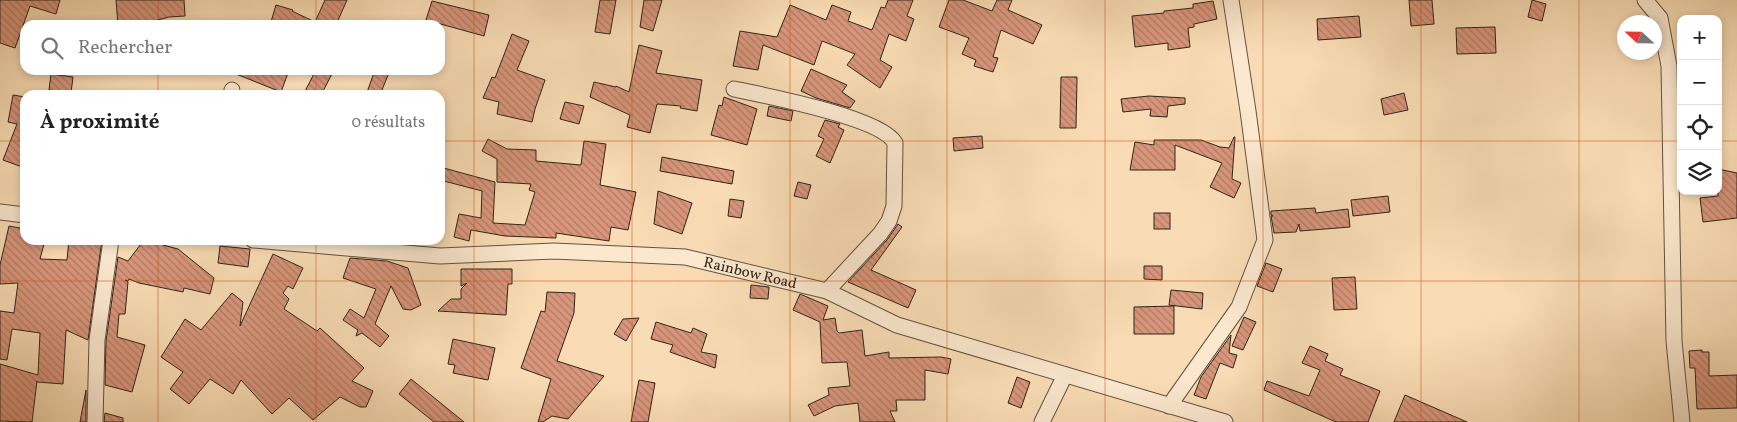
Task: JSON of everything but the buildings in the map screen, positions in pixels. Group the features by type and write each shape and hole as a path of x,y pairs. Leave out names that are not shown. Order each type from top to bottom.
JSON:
{"street":[{"path":"1169,406 1239,307 1264,240 1248,111 1231,0"},
{"path":"1645,0 1660,18 1669,66 1674,341 1682,422"},
{"path":"734,89 804,104 856,121 887,134 895,143 894,206 889,221 880,234 827,291"},
{"path":"0,212 20,214"},
{"path":"95,422 97,340 110,245"},
{"name":"Rainbow Road","path":"311,245 440,256 554,250 685,257 827,291 897,325 1225,422"},
{"path":"1042,422 1065,375"}]}
